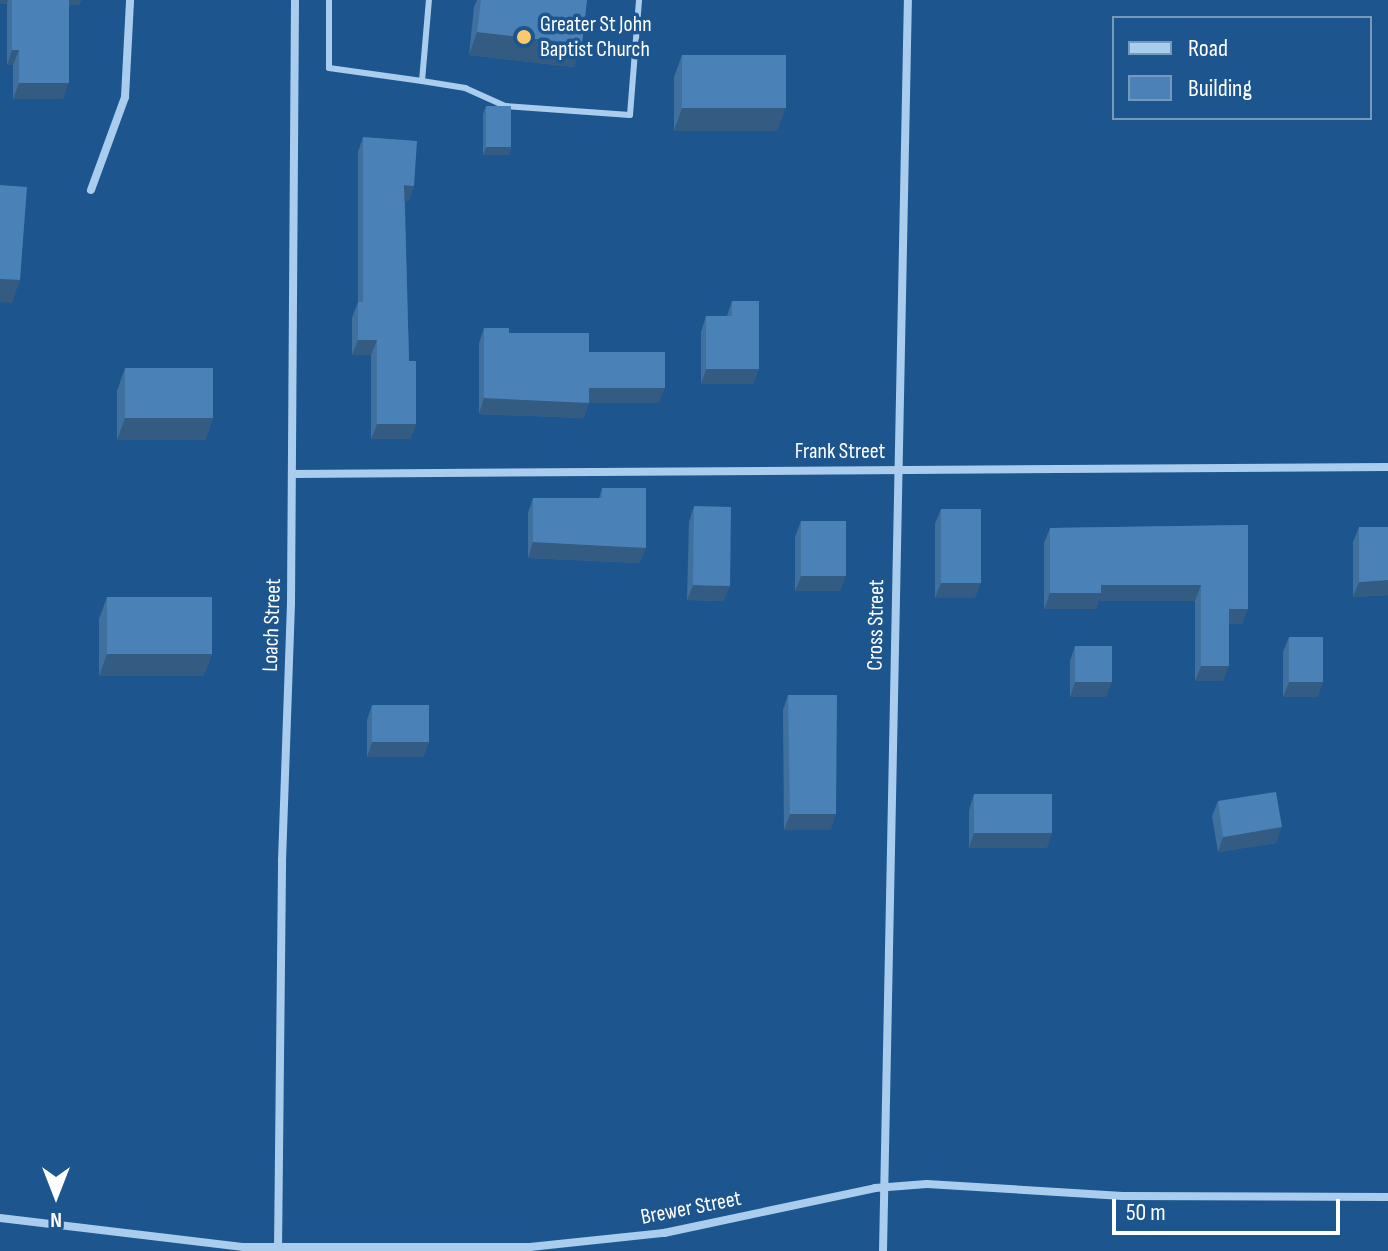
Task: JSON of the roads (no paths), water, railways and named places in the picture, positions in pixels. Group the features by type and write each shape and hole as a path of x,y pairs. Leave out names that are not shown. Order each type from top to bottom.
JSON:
{"street":[{"path":"91,190 125,97 130,0"},
{"name":"Loach Street","path":"278,1250 292,474 295,0"},
{"name":"Cross Street","path":"883,1251 896,470 908,0"},
{"name":"Frank Street","path":"292,474 1388,467"},
{"name":"Brewer Street","path":"0,1218 278,1250 600,1242 884,1188 927,1184 1123,1196 1388,1197"}],"lane":[{"path":"329,0 329,68 465,88 505,106 630,115 639,0"},
{"path":"422,81 429,0"}],"place":[{"name":"Greater St John Baptist Church","path":"524,37"}]}
